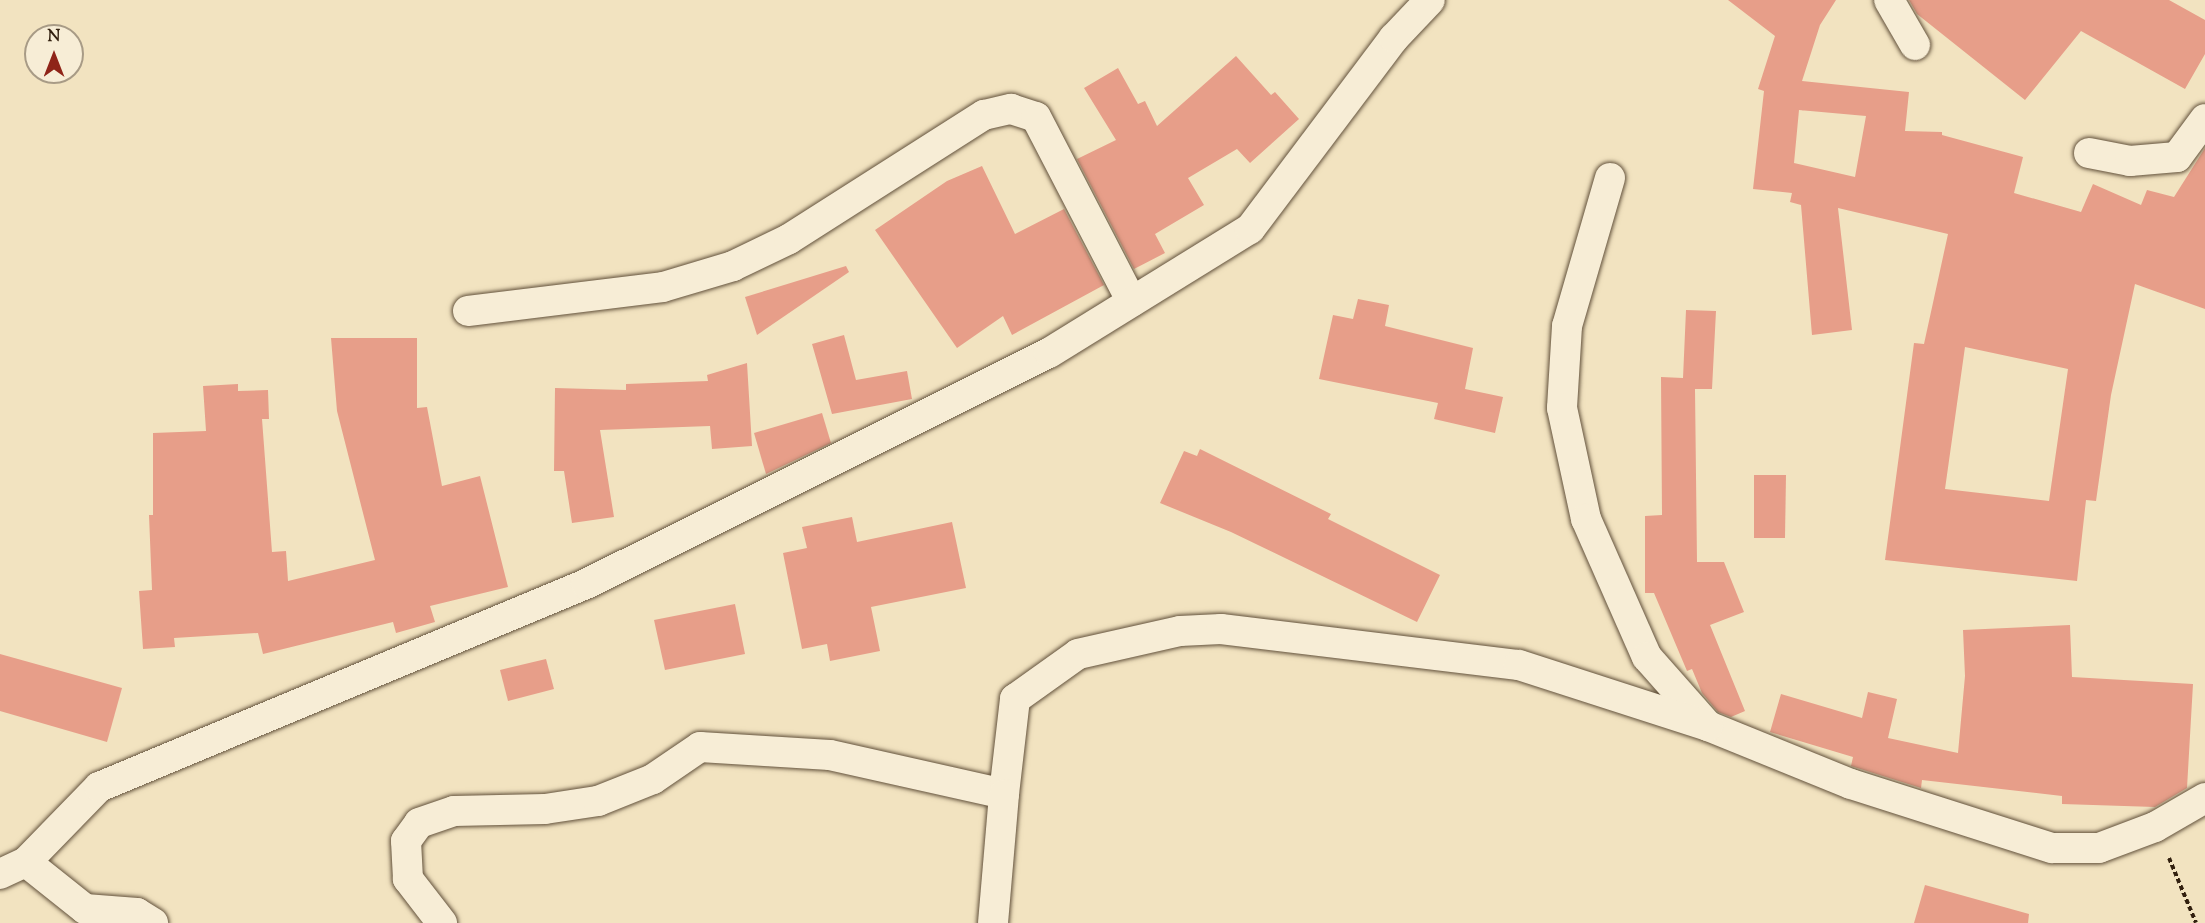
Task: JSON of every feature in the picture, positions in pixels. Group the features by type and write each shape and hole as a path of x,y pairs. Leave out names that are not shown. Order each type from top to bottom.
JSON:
{"street":[{"path":"153,923 137,913 85,909 13,868 99,788 586,584 1049,354 1250,228 1394,38 1430,0"},
{"path":"1889,0 1915,45"},
{"path":"468,311 663,287 733,266 789,238 984,115 1011,109 1036,117 1132,302"},
{"path":"2089,153 2130,161 2177,157 2205,119"},
{"path":"1610,178 1567,326 1562,408 1586,519 1647,657 1708,726"},
{"path":"993,923 1015,699 1078,654 1180,631 1221,629 1518,665 1708,726 1851,784 2052,848 2099,848 2155,827 2205,798"},
{"path":"442,923 408,879 406,841 419,823 454,811 545,809 598,801 653,779 700,747 830,755 1004,794"}],"path":[{"path":"2155,827 2196,923"}],"building":[{"path":"1728,0 1836,0 1820,25 1802,81 1909,92 1905,131 1942,132 1942,135 2023,157 2014,193 2081,212 2093,184 2141,205 2147,190 2174,197 2205,148 2205,309 2135,284 2111,395 2096,501 2086,500 2077,581 1885,560 1914,343 1924,344 1948,234 1838,208 1852,330 1812,335 1801,205 1790,202 1792,193 1753,189 1764,91 1758,89 1775,36","holes":["1799,110 1866,116 1855,177 1794,163","1965,347 2068,369 2049,501 1945,489"]},
{"path":"1909,0 2169,0 2205,20 2205,54 2185,89 2081,31 2025,100 1917,14"},
{"path":"1236,56 1271,95 1275,92 1299,119 1250,163 1237,149 1188,178 1204,205 1155,234 1165,253 1134,269 1077,159 1116,140 1084,88 1118,68 1138,104 1145,101 1157,126"},
{"path":"982,166 1015,234 1064,209 1104,285 1012,335 1003,316 957,348 875,230 947,181"},
{"path":"846,266 849,272 757,335 745,297"},
{"path":"1358,299 1389,305 1385,326 1473,348 1465,389 1503,397 1495,433 1434,419 1438,403 1319,379 1333,315 1353,319"},
{"path":"1686,310 1716,311 1712,389 1695,389 1697,562 1724,562 1744,612 1710,625 1745,711 1731,717 1718,712 1702,693 1692,669 1687,671 1654,593 1645,593 1645,516 1662,515 1661,377 1683,378"},
{"path":"844,335 856,380 907,371 912,399 832,414 812,344"},
{"path":"331,338 417,338 417,408 427,407 442,486 480,476 508,587 430,606 435,622 396,633 393,622 263,654 258,633 174,638 175,647 143,649 139,591 152,590 149,515 153,515 153,433 206,431 203,386 238,384 238,391 268,390 269,419 262,419 272,552 286,551 288,581 375,560 337,411"},
{"path":"747,363 752,446 712,449 710,426 600,430 614,517 572,523 564,471 554,471 555,388 626,390 626,384 708,381 707,375"},
{"path":"822,413 831,443 766,474 754,433"},
{"path":"1200,449 1331,514 1328,519 1440,575 1417,622 1231,532 1160,503 1184,451 1197,456"},
{"path":"1754,475 1786,475 1785,538 1754,538"},
{"path":"852,517 857,542 952,522 966,588 871,607 880,651 830,661 827,644 802,649 783,553 807,548 802,527"},
{"path":"735,604 745,654 665,670 654,620"},
{"path":"2070,625 2072,677 2193,684 2187,788 2155,807 2062,804 2062,796 1922,780 1921,788 1851,766 1853,757 1770,732 1781,694 1862,718 1868,692 1897,699 1888,738 1958,753 1965,676 1963,630"},
{"path":"0,654 122,688 107,742 0,711"},
{"path":"546,659 554,689 508,701 500,670"},
{"path":"1925,885 2029,914 2028,923 1914,923"}]}
